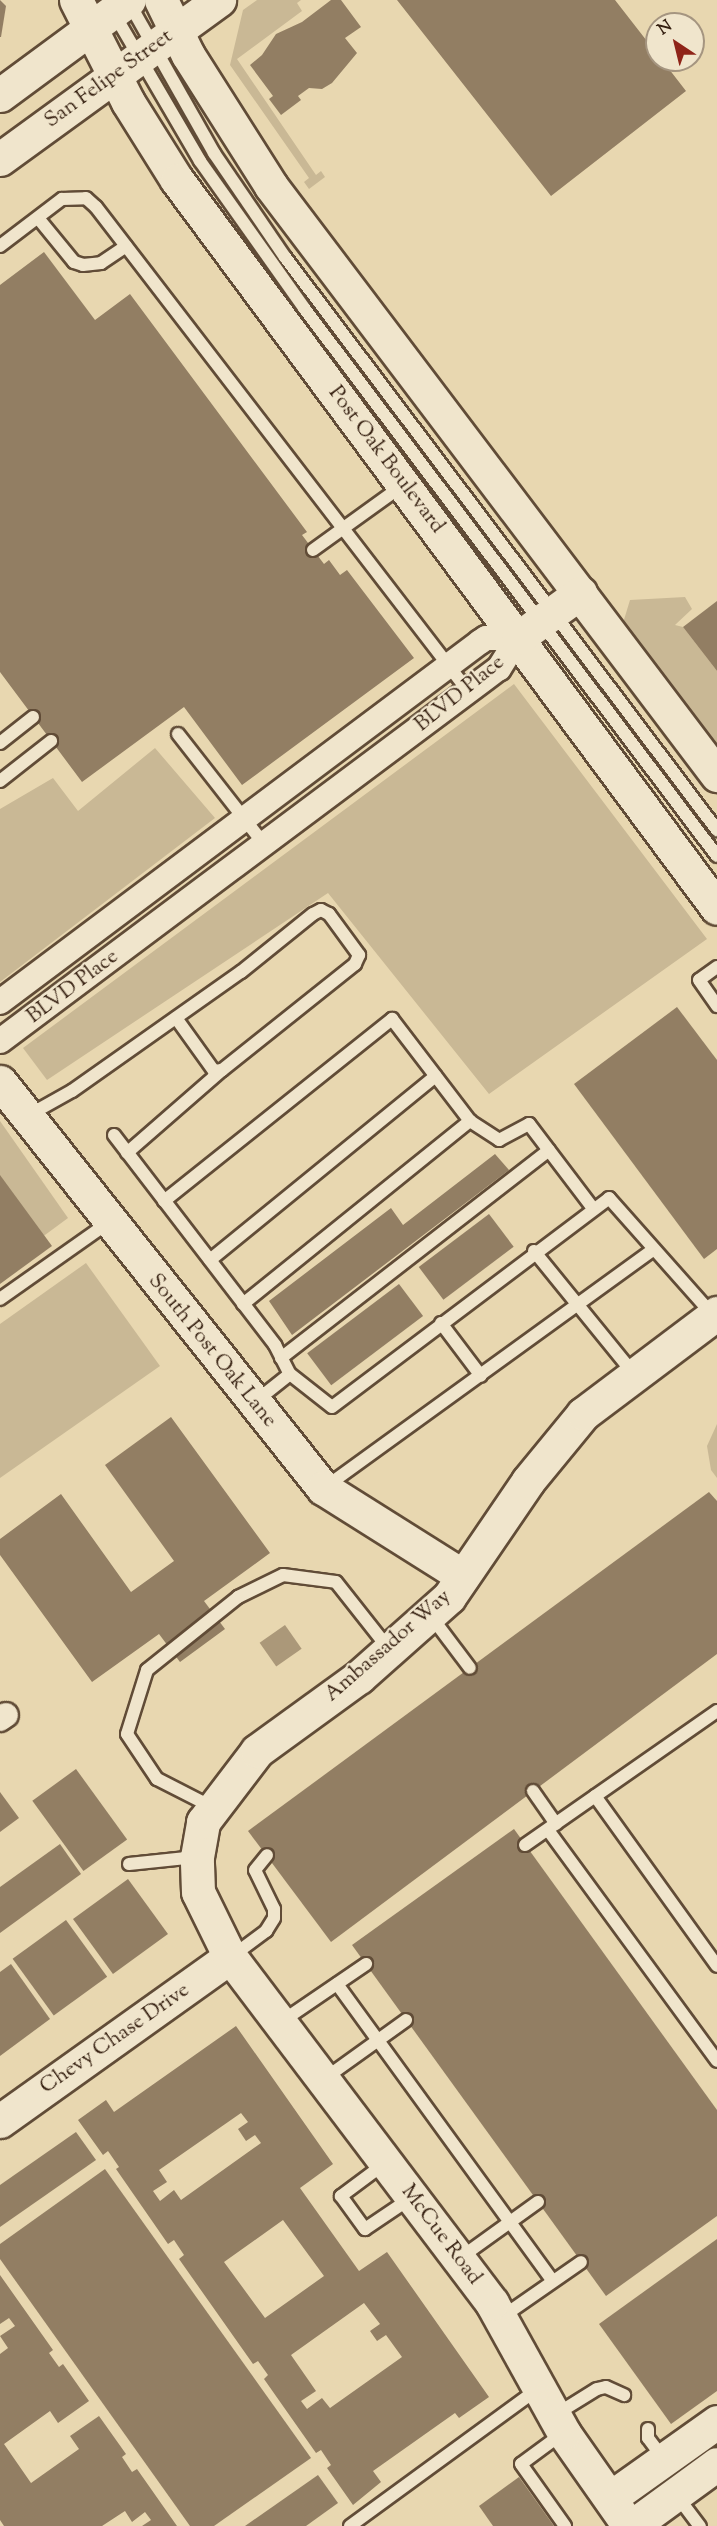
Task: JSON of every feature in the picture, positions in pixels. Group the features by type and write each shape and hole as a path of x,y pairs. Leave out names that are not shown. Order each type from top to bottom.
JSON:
{"street":[{"name":"Post Oak Boulevard","path":"161,0 145,53 177,180 404,484 538,624 717,908"},
{"name":"San Felipe Street","path":"0,159 219,0"},
{"name":"Post Oak Boulevard","path":"110,6 145,53 271,186 717,776"},
{"path":"0,95 110,6"},
{"path":"538,624 580,593"},
{"name":"BLVD Place","path":"0,1002 486,638 538,624"},
{"name":"BLVD Place","path":"0,1041 504,664 538,624"},
{"name":"South Post Oak Lane","path":"0,1082 253,1404 323,1488 463,1576"},
{"name":"Ambassador Way","path":"230,1958 198,1892 198,1857 203,1822 257,1751 359,1677 429,1614 463,1576 528,1481 583,1414 715,1314"},
{"name":"McCue Road","path":"230,1958 459,2259 501,2318 552,2412 610,2499 631,2526"},
{"name":"Chevy Chase Drive","path":"0,2121 230,1958"},
{"path":"610,2499 649,2441 705,2430 716,2465 631,2526"}],"lane":[{"path":"110,6 145,53 538,624 717,830"},
{"path":"145,53 200,161 290,289 538,624 717,856"},
{"path":"0,228 4,243 62,199 86,198 126,246 468,691"},
{"path":"38,218 74,262 83,265 101,263 126,246"},
{"path":"313,550 404,484"},
{"path":"0,743 33,717"},
{"path":"178,734 264,844"},
{"path":"0,781 51,741"},
{"path":"26,1117 72,1090 176,1018 313,914 321,910 329,914 359,955 355,964 222,1070 127,1153"},
{"path":"717,967 699,980 717,1006"},
{"path":"176,1018 214,1071 222,1070"},
{"path":"164,1201 392,1019 470,1121 498,1140 529,1124 592,1207"},
{"path":"210,1260 436,1076"},
{"path":"243,1304 470,1121"},
{"path":"114,1135 243,1304 290,1374 332,1407 592,1207 613,1198 653,1250 715,1314"},
{"path":"281,1358 549,1150"},
{"path":"0,1299 110,1222"},
{"path":"323,1488 579,1307 653,1250"},
{"path":"534,1251 635,1375"},
{"path":"441,1323 482,1376"},
{"path":"253,1404 290,1374"},
{"path":"214,1808 157,1779 127,1734 147,1670 238,1597 283,1575 336,1582 389,1650"},
{"path":"429,1614 470,1668"},
{"path":"525,1845 717,1711"},
{"path":"533,1791 552,1827 717,2061"},
{"path":"595,1796 717,1966"},
{"path":"230,1958 266,1931 274,1918 274,1909 255,1870 267,1855"},
{"path":"129,1864 198,1857"},
{"path":"280,2023 366,1964"},
{"path":"337,1984 553,2281"},
{"path":"323,2080 406,2020"},
{"path":"386,2163 341,2196 365,2229 412,2197"},
{"path":"459,2259 538,2202"},
{"path":"501,2318 581,2262"},
{"path":"350,2526 597,2389 618,2393 612,2404"},
{"path":"552,2412 521,2464 565,2526"},
{"path":"676,2494 700,2526"}],"shaded area":[{"path":"257,0 301,0 297,3 302,11 237,59 316,175 321,171 325,177 309,189 304,182 309,178 230,65 243,10"},
{"path":"685,597 692,609 675,625 683,627 717,671 717,750 623,623 630,600"},
{"path":"514,684 707,939 489,1094 328,893 47,1080 23,1048"},
{"path":"155,748 215,818 0,982 0,809 53,778 78,811"},
{"path":"0,1121 68,1218 26,1249 0,1214"},
{"path":"86,1263 160,1366 0,1478 0,1324"},
{"path":"717,1424 717,1478 711,1470 707,1446"},
{"path":"285,1625 302,1649 276,1667 260,1643"}],"building":[{"path":"0,0 6,6 1,37 0,37"},
{"path":"331,0 341,0 361,27 345,38 357,53 332,83 322,89 309,88 298,96 301,100 281,115 269,99 273,96 250,65 262,55 276,34 302,22"},
{"path":"397,0 615,0 645,39 645,72 671,72 686,91 551,196"},
{"path":"44,252 95,320 130,294 307,532 302,535 324,564 329,560 340,575 347,570 414,658 242,785 184,707 82,782 0,672 0,285"},
{"path":"717,601 717,671 683,627"},
{"path":"677,1007 717,1060 717,1249 704,1259 574,1084"},
{"path":"495,1154 509,1170 292,1335 269,1301 391,1208 403,1225"},
{"path":"0,1175 52,1246 0,1284"},
{"path":"489,1214 514,1247 443,1300 419,1267"},
{"path":"399,1284 423,1316 331,1385 307,1353"},
{"path":"171,1417 270,1553 204,1601 225,1629 180,1662 159,1634 92,1682 0,1555 0,1539 61,1494 131,1592 174,1561 105,1465"},
{"path":"709,1492 717,1501 717,1654 331,1942 248,1831"},
{"path":"76,1769 127,1839 83,1871 32,1801"},
{"path":"0,1792 19,1818 0,1832"},
{"path":"514,1829 717,2110 717,2216 606,2296 352,1945"},
{"path":"60,1844 81,1874 0,1933 0,1887"},
{"path":"128,1879 168,1934 113,1974 73,1919"},
{"path":"66,1920 107,1977 54,2015 13,1959"},
{"path":"11,1964 50,2019 0,2056 0,1972"},
{"path":"236,2026 333,2164 300,2188 359,2271 387,2252 489,2397 459,2418 455,2413 373,2471 381,2482 353,2505 327,2468 331,2465 321,2450 316,2453 264,2379 268,2375 258,2361 253,2364 179,2259 184,2255 174,2240 168,2244 116,2169 119,2167 108,2151 103,2155 78,2120 106,2100 114,2112","holes":["241,2113 248,2122 238,2129 246,2141 255,2135 261,2143 181,2200 174,2190 160,2201 153,2191 167,2182 159,2170","283,2220 324,2276 265,2318 224,2262","364,2303 380,2324 370,2331 377,2341 386,2335 402,2357 330,2408 322,2398 307,2409 301,2401 316,2391 291,2355"]},
{"path":"76,2132 96,2160 0,2227 0,2185"},
{"path":"105,2169 311,2458 214,2526 190,2526 0,2259 0,2244"},
{"path":"717,2239 717,2391 671,2424 599,2324"},
{"path":"0,2275 53,2350 49,2353 59,2367 63,2364 89,2401 58,2423 50,2411 4,2444 31,2483 79,2449 70,2436 99,2416 126,2454 122,2457 132,2472 137,2469 177,2526 142,2526 151,2520 145,2512 132,2522 125,2511 102,2526 4,2526 0,2520 0,2354 8,2348 0,2336 15,2326 9,2318 0,2324"},
{"path":"318,2475 338,2503 306,2526 245,2526"},
{"path":"519,2477 554,2526 493,2526 479,2506"}]}
